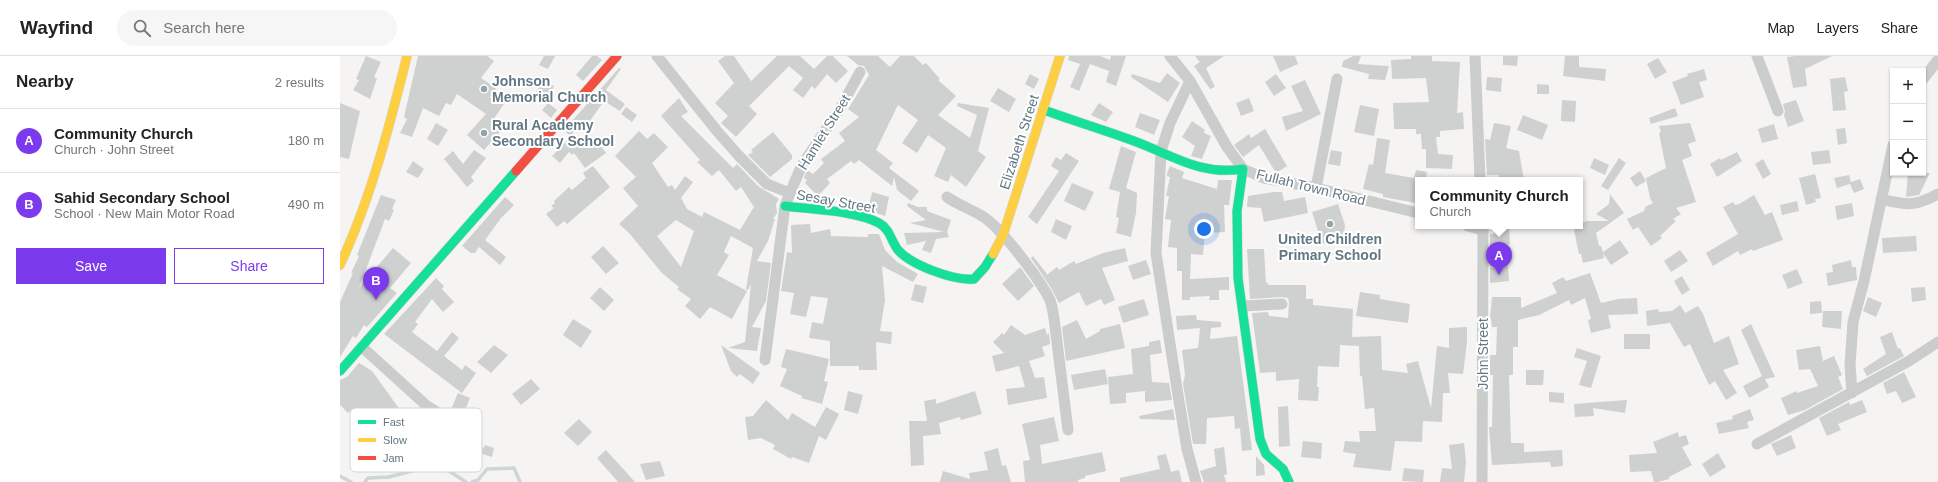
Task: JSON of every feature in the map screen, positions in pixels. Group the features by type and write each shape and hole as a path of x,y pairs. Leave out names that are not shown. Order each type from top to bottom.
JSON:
{"main road":[{"path":"340,266 353,240 382,158 407,56"},
{"path":"340,371 616,56"},
{"name":"Elizabeth Street","path":"1003,235 1060,56"},
{"path":"1044,110 1161,151 1185,164 1215,172 1229,172 1243,169 1236,212 1238,278 1260,439 1265,452 1284,468 1289,482"},
{"path":"340,245 372,155 382,117"},
{"name":"Sesay Street","path":"785,206 868,218 881,224 891,234 896,248 908,260 965,280 974,279 986,267 1003,235"}],"street":[{"path":"657,56 738,155 767,184 790,193"},
{"name":"Fullah Town Road","path":"1170,56 1190,81 1228,147 1243,169 1264,178 1316,188 1415,212"},
{"path":"1475,56 1480,177"},
{"path":"1757,56 1778,111"},
{"path":"1926,75 1938,60"},
{"name":"Hamlet Street","path":"765,360 785,206 802,165 841,107 860,72"},
{"path":"1316,188 1337,79"},
{"path":"1190,81 1170,123 1161,151 1156,253 1187,450 1196,482"},
{"path":"1852,393 1850,366 1853,322 1864,282 1890,158"},
{"path":"1881,199 1904,204 1922,203 1938,194"},
{"path":"947,198 958,206 983,216 1003,235 1022,258 1050,300 1054,318 1068,430"},
{"name":"John Street","path":"1482,482 1483,229"},
{"path":"1242,306 1282,304"},
{"path":"1757,444 1909,361 1938,342"},
{"path":"362,347 429,408"}],"building":[{"path":"366,56 381,62 374,77 377,78 370,99 353,90 359,80 356,79"},
{"path":"418,56 487,56 494,61 481,78 496,88 490,97 497,102 502,97 506,101 491,123 501,131 484,150 467,135 486,114 457,94 451,105 446,103 439,116 423,108 412,137 400,133 407,119 404,117"},
{"path":"544,56 555,56 548,69 539,65"},
{"path":"592,56 597,56 602,60 583,81 576,75"},
{"path":"725,56 734,56 751,81 777,56 800,56 814,69 827,56 833,56 848,71 836,83 827,74 815,89 812,86 803,98 793,90 803,78 789,66 749,106 757,114 736,137 721,123 728,116 715,103 734,83 718,61"},
{"path":"847,56 878,56 890,67 900,56 914,56 923,65 926,63 940,79 938,80 956,96 938,115 970,138 977,115 957,106 958,103 989,108 978,151 986,157 966,187 951,175 948,182 934,176 946,148 928,135 917,153 902,143 918,120 898,105 876,150 893,163 889,168 919,191 911,201 897,190 894,177 892,186 859,160 854,164 851,161 827,179 830,183 818,196 805,183 807,180 804,178 807,170 813,174 824,163 821,159 845,141 839,133 859,117 848,109 869,75 864,66 858,65"},
{"path":"1069,56 1100,56 1110,60 1111,56 1126,56 1116,86 1106,82 1109,71 1090,64 1079,91 1070,87 1080,64 1068,60"},
{"path":"1195,56 1224,56 1206,68 1215,87 1210,89 1194,66 1200,62"},
{"path":"1273,56 1295,56 1298,64 1280,72"},
{"path":"1353,56 1361,56 1358,64 1389,66 1385,80 1368,79 1369,74 1342,67 1343,61"},
{"path":"1411,56 1432,56 1432,61 1460,62 1457,113 1463,112 1464,129 1440,131 1440,137 1436,137 1438,154 1453,155 1452,169 1426,168 1426,149 1422,149 1421,134 1416,134 1416,129 1394,129 1393,103 1429,102 1426,78 1392,79 1391,60 1411,59"},
{"path":"1503,56 1518,56 1517,66 1503,65"},
{"path":"1565,56 1579,56 1579,67 1606,69 1605,81 1563,76"},
{"path":"1832,56 1805,69 1807,86 1793,88 1787,57"},
{"path":"1658,58 1667,72 1655,79 1647,64"},
{"path":"619,68 621,69 606,90 625,104 620,111 604,101 587,125 584,122 570,136 564,130"},
{"path":"1704,69 1707,80 1699,82 1704,97 1681,105 1672,82 1688,76 1687,74"},
{"path":"1167,73 1180,83 1168,102 1131,77 1132,74 1160,83"},
{"path":"1030,74 1039,79 1034,89 1025,84"},
{"path":"1276,74 1286,88 1274,96 1265,82"},
{"path":"1487,77 1502,78 1501,92 1486,90"},
{"path":"1845,77 1848,91 1844,92 1846,110 1833,111 1830,79"},
{"path":"542,80 554,86 547,100 535,94"},
{"path":"1305,80 1321,114 1286,131 1282,117 1303,111 1291,86"},
{"path":"1537,84 1549,85 1549,94 1537,94"},
{"path":"998,88 1016,99 1009,112 990,101"},
{"path":"679,98 688,112 681,116 733,168 737,164 758,186 779,199 776,204 777,213 773,219 775,219 768,241 757,261 771,263 766,301 752,327 761,328 757,351 728,348 745,342 751,284 748,290 746,289 753,248 731,236 724,252 729,255 717,275 747,291 732,319 710,307 700,319 685,306 691,299 677,289 679,287 662,273 629,233 619,224 638,206 623,188 636,177 615,156 639,131 647,139 654,133 668,147 652,163 668,187 672,185 675,190 685,176 693,182 681,198 687,209 702,217 704,212 740,230 754,207 741,187 736,191 719,170 712,176 697,162 700,160 661,116","holes":["676,220 694,231 681,267 657,236"]},
{"path":"1249,98 1254,111 1241,116 1236,103"},
{"path":"1562,100 1576,101 1575,122 1561,121"},
{"path":"1796,100 1804,121 1788,127 1784,115 1785,112 1783,104"},
{"path":"340,103 360,111 349,159 340,157"},
{"path":"548,103 557,110 551,118 542,110"},
{"path":"1099,103 1113,112 1106,122 1091,115"},
{"path":"1360,105 1379,109 1374,136 1354,132"},
{"path":"626,107 637,115 632,122 621,114"},
{"path":"1675,108 1678,116 1651,124 1649,118"},
{"path":"1140,113 1160,120 1154,135 1135,127"},
{"path":"1523,115 1548,125 1542,140 1517,130"},
{"path":"1192,121 1205,130 1204,133 1211,136 1202,159 1191,156 1195,146 1182,137"},
{"path":"436,123 448,130 438,146 427,139"},
{"path":"1494,123 1511,126 1506,148 1519,151 1523,177 1499,177 1499,175 1487,175 1485,139 1490,140"},
{"path":"1690,123 1696,141 1688,144 1692,156 1682,160 1696,202 1676,208 1681,214 1673,219 1676,221 1660,236 1662,238 1651,246 1638,227 1633,230 1627,219 1644,211 1645,207 1653,203 1650,198 1646,178 1666,168 1659,126"},
{"path":"1774,124 1778,139 1762,143 1758,129"},
{"path":"1845,128 1847,143 1838,145 1836,129"},
{"path":"1265,129 1287,166 1276,173 1259,145 1243,157 1234,145 1249,134 1251,138"},
{"path":"773,132 792,155 792,159 770,177 748,155 753,152 751,150"},
{"path":"573,135 584,147 596,139 606,153 585,168 574,153 572,155 569,152 560,163 552,156"},
{"path":"1377,138 1390,140 1385,173 1414,178 1416,170 1427,172 1426,177 1415,177 1415,203 1383,197 1383,194 1363,189 1369,164 1373,165"},
{"path":"1121,146 1136,152 1126,188 1137,193 1136,213 1131,237 1116,233 1119,218 1116,217 1120,192 1109,189"},
{"path":"474,150 486,158 471,177 474,181 467,187 444,159 453,151 463,164"},
{"path":"1331,150 1342,152 1340,166 1328,164"},
{"path":"1829,150 1831,163 1813,165 1811,152"},
{"path":"1737,152 1742,161 1717,177 1710,164 1720,158 1721,160"},
{"path":"1066,153 1079,161 1037,224 1028,217 1059,171 1051,166 1056,157 1061,160"},
{"path":"1594,158 1609,165 1605,175 1590,168"},
{"path":"1619,158 1626,163 1608,190 1601,186"},
{"path":"1763,159 1771,174 1763,179 1755,164"},
{"path":"413,161 424,169 418,178 406,172"},
{"path":"593,166 610,187 567,224 564,221 557,227 546,214 554,208 551,206 555,203 554,201 569,187 572,190 586,178 583,173"},
{"path":"1170,166 1184,172 1182,178 1217,189 1218,180 1232,180 1229,205 1224,205 1225,232 1205,233 1203,255 1191,254 1190,279 1229,277 1229,290 1219,290 1219,300 1209,300 1210,296 1190,297 1190,300 1182,300 1182,271 1177,271 1177,248 1168,247 1171,220 1165,219 1169,196 1166,196 1170,177 1167,176 1167,173"},
{"path":"1640,171 1646,181 1636,187 1630,178"},
{"path":"1926,173 1930,173 1919,195 1906,197 1908,176 1926,176"},
{"path":"1815,174 1821,198 1815,199 1816,202 1806,205 1799,178"},
{"path":"1849,175 1851,182 1860,179 1864,189 1854,193 1850,184 1837,188 1834,178"},
{"path":"1072,183 1094,192 1085,211 1064,201"},
{"path":"872,192 889,197 885,216 868,210"},
{"path":"1282,192 1284,201 1305,197 1308,213 1264,222 1261,208 1247,207 1248,196"},
{"path":"1610,194 1624,213 1596,233 1599,246 1601,246 1603,252 1620,240 1629,253 1611,265 1603,253 1604,258 1583,263 1581,254 1579,254 1574,230 1583,229 1583,223 1586,221 1609,221 1596,214 1609,204"},
{"path":"381,195 396,200 392,209 394,210 389,221 385,219 359,288 393,248 411,263 390,288 397,293 367,327 364,325 356,338 353,336 340,357 340,302 353,273 351,273 359,256 357,255"},
{"path":"1754,195 1765,215 1772,212 1783,240 1753,251 1752,249 1740,255 1738,251 1713,266 1706,253 1738,234 1723,207 1733,202 1735,205 1739,204"},
{"path":"505,197 514,205 501,218 485,240 506,257 500,265 479,247 475,253 471,253 462,246"},
{"path":"1797,201 1799,211 1782,215 1780,205"},
{"path":"908,203 918,207 927,207 927,211 951,220 947,232 949,237 936,239 931,253 922,250 926,241 907,245 904,233 944,232 910,223 926,220 907,206"},
{"path":"1852,203 1854,216 1837,220 1835,206"},
{"name":"United Children Primary School","path":"1338,204 1345,225 1344,236 1322,244 1312,212"},
{"path":"1056,219 1072,226 1066,240 1051,232"},
{"path":"810,224 811,233 830,229 831,236 868,237 868,234 879,234 885,250 897,262 918,274 913,282 882,266 885,300 880,331 892,332 891,344 876,342 877,370 859,370 859,366 830,366 830,341 809,338 812,322 823,324 828,298 811,296 806,317 790,314 794,293 781,291 787,252 792,253 791,225"},
{"path":"1493,229 1509,229 1510,244 1490,245 1490,234 1494,234"},
{"path":"1916,236 1917,251 1883,253 1882,238"},
{"path":"603,246 619,263 606,274 591,257"},
{"path":"1125,248 1128,261 1102,268 1115,300 1104,305 1101,299 1086,306 1079,292 1059,303 1031,258 1033,256 1047,274 1044,277 1057,267 1059,270 1074,261 1076,264 1103,253"},
{"path":"1247,249 1264,249 1266,283 1268,283 1268,285 1306,285 1306,299 1313,299 1313,305 1353,309 1352,337 1381,336 1382,370 1408,373 1406,364 1418,361 1431,408 1437,346 1449,348 1449,328 1467,327 1467,342 1463,374 1448,373 1450,393 1443,393 1442,422 1423,421 1422,442 1395,441 1391,471 1353,467 1356,454 1343,452 1345,441 1360,442 1359,431 1376,431 1374,408 1365,409 1362,376 1360,376 1359,346 1340,345 1339,367 1318,366 1318,401 1298,400 1299,379 1276,381 1276,372 1260,373 1252,313 1268,312 1269,316 1288,318 1289,303 1288,298 1282,297 1250,299"},
{"path":"1680,250 1688,261 1671,272 1664,261"},
{"path":"1146,260 1151,274 1133,280 1128,266"},
{"path":"1851,260 1852,267 1856,267 1857,280 1828,286 1826,273 1833,272 1832,265"},
{"path":"1508,266 1509,281 1490,283 1490,268"},
{"path":"1020,267 1034,286 1018,301 1002,284"},
{"path":"1797,269 1803,283 1788,289 1782,275"},
{"path":"1590,273 1601,303 1618,299 1637,298 1638,314 1608,315 1611,328 1591,333 1588,320 1591,319 1585,298 1571,305 1569,300 1539,315 1518,320 1518,347 1513,347 1513,375 1509,375 1511,443 1524,443 1524,452 1562,450 1563,466 1551,467 1550,462 1492,465 1489,427 1492,427 1493,375 1490,375 1490,355 1496,355 1497,327 1492,327 1490,318 1492,297 1521,297 1521,308 1557,293 1552,283 1563,277 1566,281"},
{"path":"1682,276 1690,290 1682,295 1674,281"},
{"path":"436,278 444,286 442,289 454,302 443,312 432,299 415,322 418,324 412,332 437,351 452,332 459,338 444,356 462,370 465,365 476,373 462,393 384,334"},
{"path":"915,284 927,287 923,303 911,300"},
{"path":"600,287 614,300 604,311 590,298"},
{"path":"1925,287 1926,300 1912,302 1911,288"},
{"path":"1360,292 1380,295 1380,299 1410,304 1408,323 1356,316"},
{"path":"1868,297 1882,303 1876,317 1863,311"},
{"path":"1144,299 1149,315 1123,323 1118,307"},
{"path":"1821,301 1822,313 1810,314 1810,302"},
{"path":"1680,305 1685,313 1698,306 1703,314 1714,343 1729,336 1739,364 1723,370 1737,393 1726,400 1715,381 1709,385 1690,344 1684,347 1670,323 1647,326 1646,311 1658,309 1659,312 1672,311"},
{"path":"1823,311 1842,311 1841,329 1822,327"},
{"path":"1196,315 1197,320 1221,322 1221,327 1211,328 1210,339 1237,336 1252,450 1242,451 1240,428 1235,429 1234,416 1207,418 1206,444 1193,444 1183,384 1185,375 1182,350 1198,348 1200,328 1177,330 1176,316"},
{"path":"573,319 592,331 581,348 563,335"},
{"path":"1077,320 1086,339 1100,331 1100,329 1120,324 1125,348 1066,361 1062,327"},
{"path":"1751,324 1775,377 1765,379 1769,387 1749,398 1743,386 1762,376 1741,330"},
{"path":"1011,325 1025,335 1045,328 1047,335 1049,333 1050,344 1042,347 1045,356 1029,361 1035,378 1044,377 1047,398 1008,405 1006,389 1025,387 1019,366 996,372 992,356 1004,353 993,342 1002,333 1004,335"},
{"path":"1892,332 1898,349 1900,348 1904,356 1867,376 1863,369 1886,354 1880,337"},
{"path":"1624,334 1650,334 1650,349 1624,349"},
{"path":"1160,340 1162,353 1150,355 1152,382 1169,383 1172,400 1145,402 1145,391 1126,393 1126,403 1110,404 1108,377 1133,374 1131,349 1149,346 1149,342"},
{"path":"494,345 508,355 491,373 477,362"},
{"path":"721,345 760,373 753,384 740,374 737,377 731,371"},
{"path":"1820,346 1823,361 1834,356 1842,375 1838,377 1843,389 1805,410 1788,415 1781,398 1797,391 1797,393 1818,386 1810,369 1799,370 1796,350"},
{"path":"1577,348 1601,356 1591,388 1579,385 1587,361 1574,357"},
{"path":"786,349 829,359 824,381 828,382 822,404 801,398 802,396 780,386 787,369 781,367"},
{"path":"359,363 372,371 399,408 350,408 348,413 340,405 340,380 347,377"},
{"path":"1105,369 1108,384 1074,390 1071,375"},
{"path":"1526,370 1544,370 1543,385 1526,385"},
{"path":"1904,372 1916,397 1902,403 1896,391 1887,394 1883,383"},
{"path":"531,379 540,389 521,405 512,394"},
{"path":"848,391 863,395 858,414 844,410"},
{"path":"975,391 982,414 961,420 960,417 939,423 941,434 923,436 924,465 911,466 909,421 927,421 924,401 936,399 936,404"},
{"path":"1549,392 1564,393 1564,403 1549,402"},
{"path":"458,393 470,398 466,408 452,408"},
{"path":"766,400 788,420 792,413 815,427 826,407 839,414 826,440 819,436 809,463 792,457 791,459 773,449 775,445 761,438 748,440 745,417 753,416"},
{"path":"1627,400 1625,413 1593,408 1594,416 1575,417 1574,404"},
{"path":"1862,400 1867,412 1838,424 1841,430 1827,436 1819,418 1849,402 1850,405"},
{"path":"1288,406 1290,446 1279,447 1278,407"},
{"path":"1173,409 1175,420 1140,419 1139,416"},
{"path":"1750,409 1754,420 1747,422 1749,428 1719,434 1716,423 1733,419 1732,416"},
{"path":"1054,417 1059,441 1040,445 1042,464 1102,452 1106,471 1085,476 1085,478 1078,480 1078,482 1025,482 1023,461 1030,460 1022,424"},
{"path":"579,419 592,432 578,446 564,433"},
{"path":"1678,432 1679,437 1686,435 1689,444 1682,447 1692,465 1669,477 1669,479 1658,482 1654,482 1651,471 1630,472 1629,455 1657,453 1653,442"},
{"path":"1791,435 1796,448 1777,456 1771,444"},
{"path":"1303,441 1322,443 1321,459 1301,457"},
{"path":"1464,443 1466,462 1464,482 1440,482 1442,468 1452,469 1449,445"},
{"path":"485,445 494,448 492,457 482,454 482,447 484,448"},
{"path":"1224,447 1227,474 1224,475 1226,482 1204,482 1200,471 1216,466 1214,449"},
{"path":"998,448 1002,466 1006,465 1011,482 940,482 943,471 970,479 969,473 988,470 984,452"},
{"path":"606,450 635,482 618,482 597,458"},
{"path":"1718,453 1726,467 1710,477 1702,464"},
{"path":"1166,454 1171,472 1179,470 1182,482 1120,482 1120,478 1160,469 1157,456"},
{"path":"1256,456 1264,465 1265,475 1256,476"},
{"path":"660,461 665,476 646,480 640,464"},
{"path":"1404,468 1424,470 1423,482 1402,481"}],"waterway":[{"path":"472,482 478,480 487,469 514,468 520,482"},
{"path":"365,482 368,478 389,477 408,472"},
{"path":"451,472 466,482"},
{"path":"340,476 351,482"}],"traffic: fast":[{"path":"1044,110 1134,141 1200,167 1214,170 1243,169 1237,211 1238,278 1260,439 1266,454 1283,469 1289,482"},
{"path":"340,371 516,171"},
{"path":"785,206 857,215 879,223 886,228 896,247 904,256 922,266 945,275 974,279 985,267 993,254"}],"traffic: slow":[{"path":"340,265 370,188 386,136 407,56"},
{"path":"993,254 1003,235 1060,56"}],"traffic: jam":[{"path":"516,171 617,56"}],"place":[{"name":"Johnson Memorial Church","path":"484,89"},
{"name":"Rural Academy Secondary School","path":"484,133"},
{"name":"United Children Primary School","path":"1330,224"},
{"name":"Community Church","path":"1499,275"},
{"name":"Sahid Secondary School","path":"376,300"}]}
